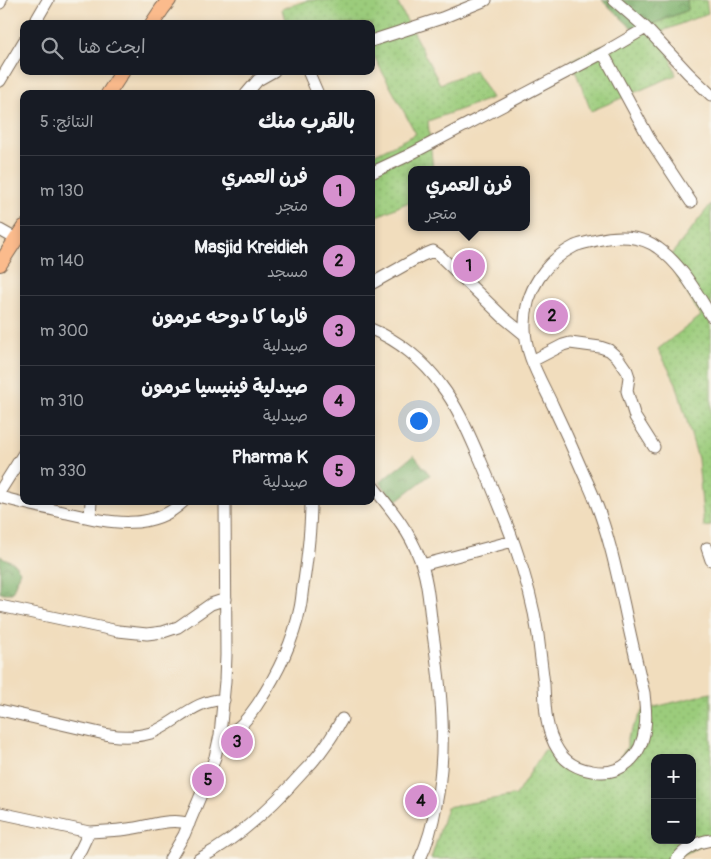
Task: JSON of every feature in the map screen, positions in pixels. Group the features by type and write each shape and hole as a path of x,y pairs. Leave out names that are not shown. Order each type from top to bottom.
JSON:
{"main road":[{"path":"155,20 169,0"},
{"path":"111,90 120,75"},
{"path":"0,264 20,233"}],"street":[{"path":"36,20 48,0"},
{"path":"375,40 442,18 486,0"},
{"path":"614,0 646,28 711,95"},
{"path":"375,171 405,158 603,53 646,28"},
{"path":"0,81 20,48"},
{"path":"603,53 650,138 691,202"},
{"path":"249,90 258,80 267,75"},
{"path":"310,75 316,90"},
{"path":"0,230 20,233"},
{"path":"375,331 413,355 441,384 451,399 487,477 513,541 526,580 539,641 548,727 556,748 570,762 597,773 619,770 634,757 645,729 644,693 608,536 592,493 532,361 526,343 527,303 539,278 548,266 559,257 576,246 618,236 641,240 657,247 680,268 711,316"},
{"path":"375,282 433,251 525,335"},
{"path":"532,361 570,343 609,350 628,371 627,390 635,417 654,447"},
{"path":"0,491 20,459"},
{"path":"375,489 412,541 422,565 439,671 443,738 441,775 436,806 427,842 420,859"},
{"path":"0,497 20,502"},
{"path":"34,505 116,523 149,520 168,513 179,505"},
{"path":"90,518 92,505"},
{"path":"170,859 180,844 189,824 212,766 220,734 226,655 225,505"},
{"path":"220,734 234,731 252,712 274,678 288,647 300,606 310,541 311,505"},
{"path":"422,565 513,541"},
{"path":"707,548 711,560"},
{"path":"0,606 130,633 147,634 163,632 178,627 211,604 226,599"},
{"path":"0,710 109,735 125,736 150,733 205,703 213,700 224,700"},
{"path":"199,859 236,835 283,794 321,752 342,719"},
{"path":"0,813 88,832 128,829 174,821 189,824"},
{"path":"75,859 82,849 88,832"},
{"path":"677,859 690,846 711,840"}],"green space":[{"path":"308,0 396,0 440,84 475,70 492,98 428,121 433,166 408,166 408,202 375,217 375,154 416,134 375,58 375,20 285,20 282,9"},
{"path":"602,0 687,0 688,10 635,31"},
{"path":"687,0 706,0 708,13 663,31 676,75 591,111 571,60 635,31 688,10"},
{"path":"711,204 711,526 704,527 698,459 676,383 658,349 701,316 667,260"},
{"path":"414,455 430,475 395,502 380,482"},
{"path":"0,556 14,563 20,571 12,593 0,593"},
{"path":"711,693 711,842 673,859 431,859 447,807 516,795 545,749 584,772 614,765 627,747 627,738 643,710"}],"place":[{"name":"فرن العمري","path":"469,266"},
{"name":"Masjid Kreidieh","path":"552,316"},
{"name":"فارما كا دوحه عرمون","path":"237,742"},
{"name":"Pharma K","path":"208,780"},
{"name":"صيدلية فينيسيا عرمون","path":"421,801"}]}
